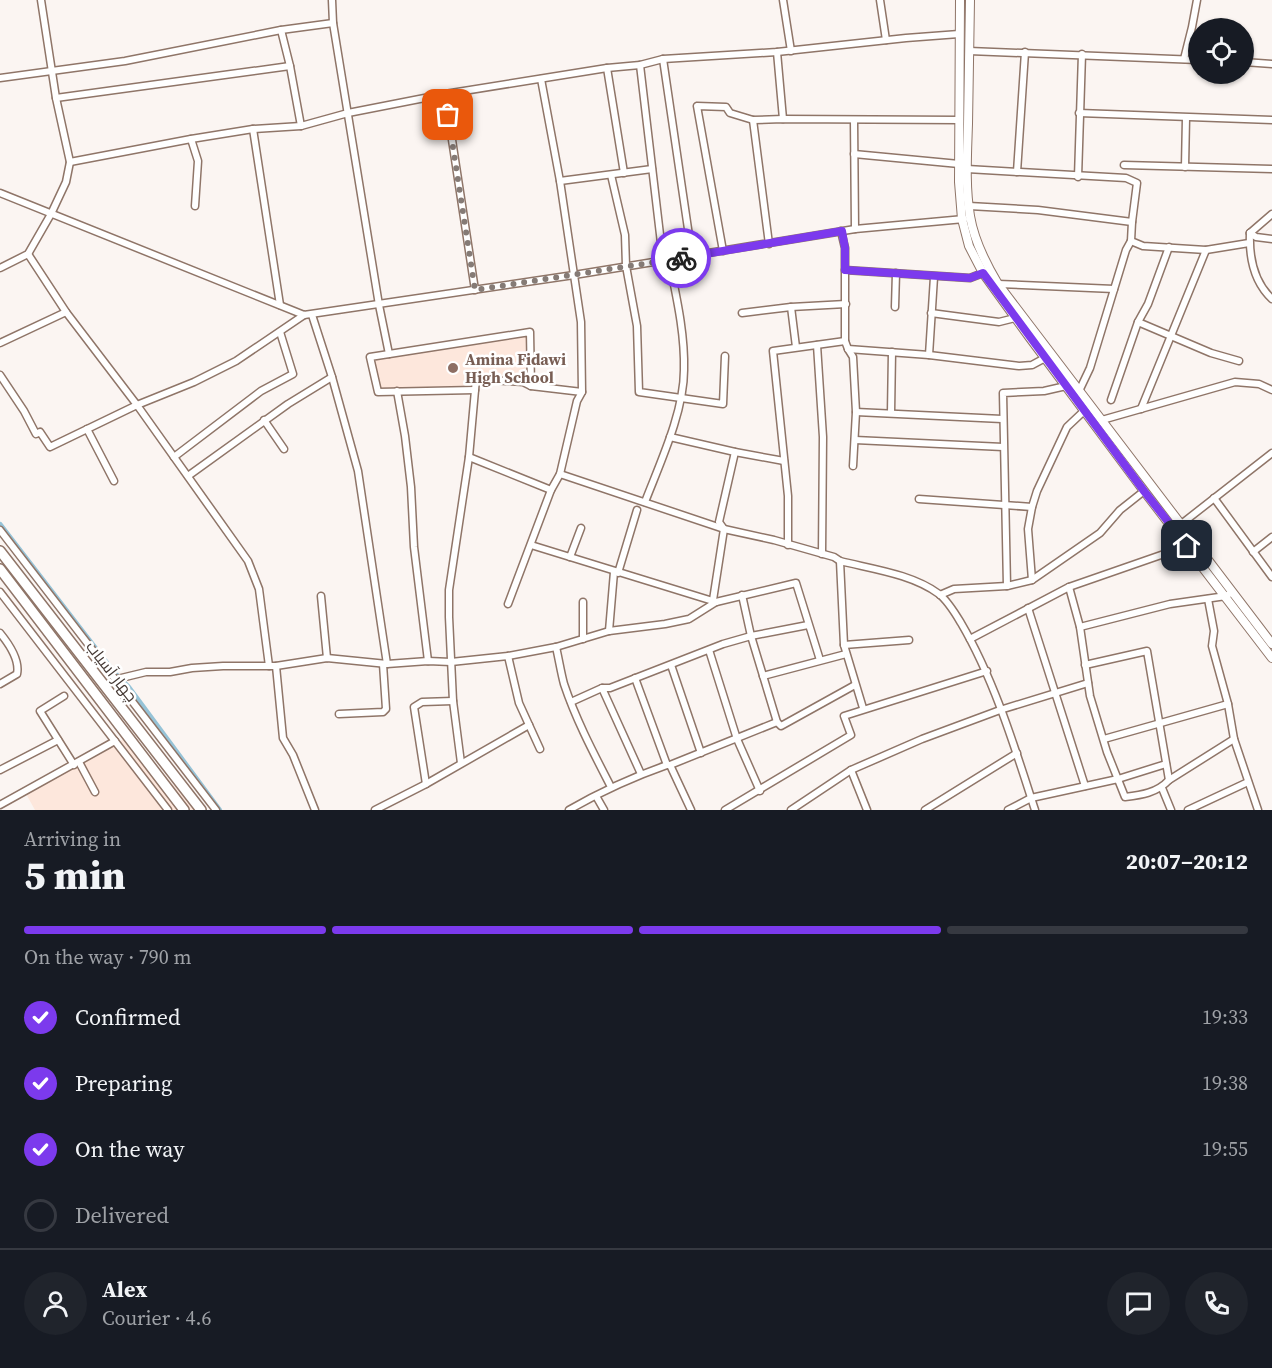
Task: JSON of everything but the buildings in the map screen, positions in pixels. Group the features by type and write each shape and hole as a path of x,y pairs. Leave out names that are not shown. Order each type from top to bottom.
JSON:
{"highway":[{"name":"چهار آسیاب","path":"0,551 201,810"},
{"name":"چهار آسیاب","path":"0,569 184,810"},
{"path":"68,657 78,651"}],"main road":[{"path":"960,0 958,164 969,246 983,273 1015,318 1144,491 1187,546 1272,644"},
{"path":"970,0 967,169 969,206 966,218 998,284 1080,389 1219,582"},
{"path":"1229,594 1272,658"}],"street":[{"path":"0,268 28,254 66,182 70,162 56,98 41,0"},
{"path":"332,0 333,23 389,354"},
{"path":"783,0 791,51"},
{"path":"880,0 886,40"},
{"path":"1184,59 1197,0"},
{"path":"0,78 125,61 281,30 333,23"},
{"path":"281,30 301,126"},
{"path":"70,162 253,129 301,126 348,113 445,93 640,65 663,59 791,51 959,34"},
{"path":"969,51 1188,59"},
{"path":"777,52 783,119"},
{"path":"1017,172 1025,52"},
{"path":"1078,177 1082,54"},
{"path":"663,59 692,256"},
{"path":"1254,63 1272,64"},
{"path":"640,65 652,169 666,260 678,308 684,371 670,437 645,502"},
{"path":"56,98 290,66"},
{"path":"607,68 624,173"},
{"path":"508,604 551,490 560,474 577,401 582,392 581,321 560,181 541,79"},
{"path":"445,93 475,290"},
{"path":"723,251 697,106 726,107 730,113 753,120 960,120"},
{"path":"1079,113 1272,120"},
{"path":"1185,167 1186,118"},
{"path":"753,120 769,244"},
{"path":"854,120 855,229"},
{"path":"253,129 280,305"},
{"path":"191,139 198,160 195,206"},
{"path":"854,154 958,164"},
{"path":"1124,165 1272,169"},
{"path":"560,181 652,169"},
{"path":"967,169 1126,178 1137,183 1131,241 1126,250 1090,368 1080,389"},
{"path":"611,175 625,235 626,266 637,326 639,392 723,404 725,356"},
{"path":"0,193 304,315 574,275 855,229 966,218"},
{"path":"969,206 1038,210 1132,222"},
{"path":"1272,214 1250,233 1249,243 1256,277 1272,299"},
{"path":"842,231 845,248 845,341 853,357 856,412 854,466"},
{"path":"1250,233 1256,237 1272,239"},
{"path":"1131,241 1143,246 1206,250 1249,243"},
{"path":"1111,400 1138,322 1148,304 1169,247"},
{"path":"1141,409 1206,250"},
{"path":"28,254 66,312 137,405 248,561 259,589 269,666"},
{"path":"845,270 970,278 983,273"},
{"path":"895,307 896,273"},
{"path":"929,355 934,276"},
{"path":"998,284 1114,289"},
{"path":"742,314 791,307 846,304"},
{"path":"791,307 796,347"},
{"path":"0,342 66,312"},
{"path":"931,313 999,322 1015,318"},
{"path":"0,375 36,434 40,432 49,447 236,361 304,315"},
{"path":"312,315 358,471 385,664 386,709 383,712 339,714"},
{"path":"1138,322 1211,353 1239,361"},
{"path":"174,457 261,391 293,374 280,332"},
{"path":"476,390 378,392 370,357 530,332 531,386"},
{"path":"788,545 788,496 774,351 845,341"},
{"path":"817,345 823,437 822,554"},
{"path":"848,349 929,355 1019,366 1032,365 1045,358"},
{"path":"891,413 892,352"},
{"path":"188,476 264,420 332,378"},
{"path":"461,763 453,701 449,590 470,457 476,380 523,382 531,386 582,392"},
{"path":"1102,420 1235,382 1259,384 1272,390"},
{"path":"1007,586 1003,393 1044,391 1066,386"},
{"path":"397,391 411,487 414,547 428,661"},
{"path":"1032,580 1028,529 1032,507 1037,491 1067,427 1084,410"},
{"path":"856,412 1002,419"},
{"path":"264,420 284,449"},
{"path":"87,429 114,481"},
{"path":"670,437 784,461"},
{"path":"855,440 1003,447"},
{"path":"715,601 724,529 719,522 735,452"},
{"path":"1180,525 1272,453"},
{"path":"470,457 551,490"},
{"path":"560,474 724,529 900,576 924,585 940,595 953,611 987,671 1035,810"},
{"path":"940,595 954,589 1007,586 1032,580 1100,533 1120,510 1144,491"},
{"path":"1214,498 1272,578"},
{"path":"919,499 1032,507"},
{"path":"609,631 616,572 637,510"},
{"path":"570,557 581,528"},
{"path":"0,530 216,810"},
{"path":"1253,552 1272,537"},
{"path":"531,545 715,601"},
{"path":"970,639 1069,587 1187,546"},
{"path":"840,561 844,645 863,708"},
{"path":"117,679 146,672 170,672 198,667 276,666 327,658 385,664 451,662 508,656 556,648 609,631 689,619 715,601 796,583 820,660"},
{"path":"1069,587 1080,627 1090,696 1107,752 1125,797 1143,795 1162,788 1169,780 1234,740"},
{"path":"0,592 168,810"},
{"path":"1080,627 1170,604 1229,594"},
{"path":"742,595 751,636 777,722 781,726 855,685"},
{"path":"321,596 327,658"},
{"path":"1208,599 1214,631 1212,646 1234,740 1258,810"},
{"path":"583,602 584,639"},
{"path":"1029,608 1085,786"},
{"path":"571,702 602,688 610,688 685,658 751,636 808,625"},
{"path":"0,633 15,657 18,669 17,674 0,684"},
{"path":"844,645 909,640"},
{"path":"556,648 571,702 611,787"},
{"path":"709,650 737,739 760,790"},
{"path":"1085,665 1147,651 1169,780"},
{"path":"763,676 846,654"},
{"path":"508,656 519,703 540,749"},
{"path":"671,665 701,753"},
{"path":"276,666 283,738 293,755 315,810"},
{"path":"725,810 851,735 844,716 863,708 987,671"},
{"path":"635,678 669,765 691,810"},
{"path":"792,810 851,770 922,739 1000,710 1088,683"},
{"path":"602,688 641,774"},
{"path":"64,696 40,711 95,792"},
{"path":"426,784 414,707 417,703 422,702 453,701"},
{"path":"1104,739 1227,704"},
{"path":"569,810 641,774 701,753 777,722"},
{"path":"375,810 426,784 529,725"},
{"path":"0,771 58,740"},
{"path":"0,805 115,741"},
{"path":"925,810 1017,753"},
{"path":"1008,810 1031,798 1118,779 1166,764"},
{"path":"851,770 867,810"},
{"path":"1188,810 1248,782"},
{"path":"1162,788 1171,810"},
{"path":"596,796 604,810"}],"shaded area":[{"name":"Amina Fidawi High School","path":"529,333 529,380 475,378 474,389 380,390 374,359"},
{"path":"133,734 195,810 35,810 25,792"}],"waterway":[{"path":"0,525 114,673 128,687 219,810"}],"way so far":[{"path":"448,115 475,290 681,258"}],"place":[{"name":"Amina Fidawi High School","path":"453,368"}],"route":[{"path":"681,258 842,231 845,270 970,278 983,273 1187,546"}]}
